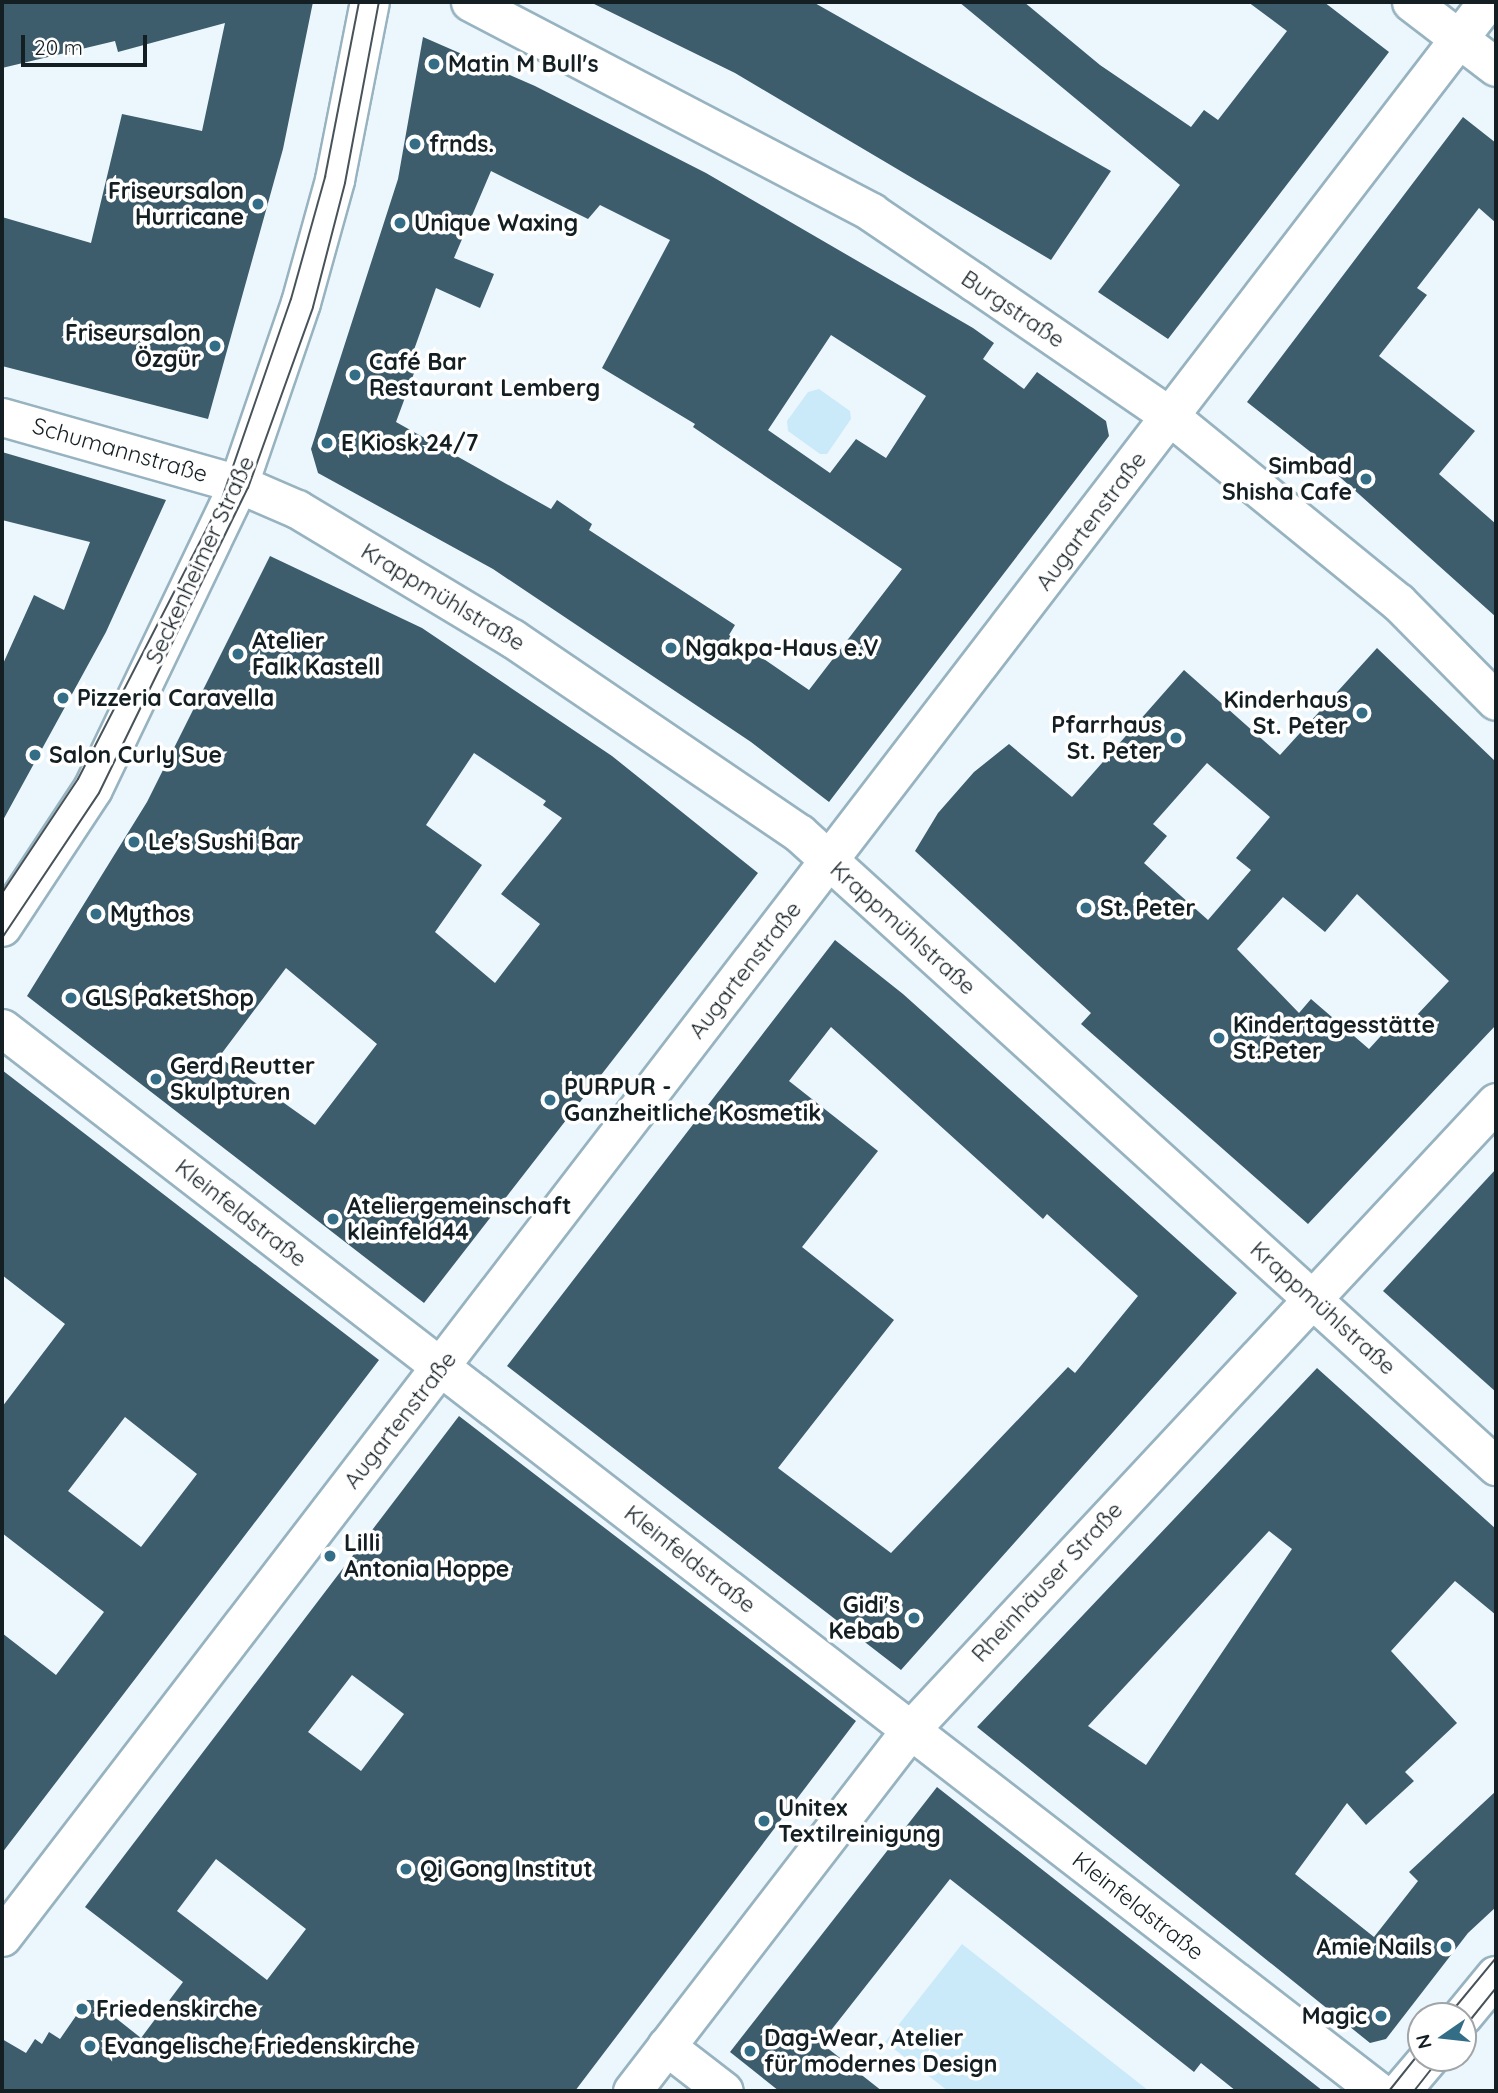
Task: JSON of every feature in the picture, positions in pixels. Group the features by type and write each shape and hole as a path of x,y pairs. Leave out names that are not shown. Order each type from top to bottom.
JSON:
{"street":[{"name":"Seckenheimer Straße","path":"2,927 93,789 239,484 301,303 335,180 370,2"},
{"name":"Burgstraße","path":"470,2 871,212 1171,417 1398,602 1496,701"},
{"path":"1411,2 1496,67"},
{"name":"Augartenstraße","path":"2,1937 1487,2"},
{"name":"Schumannstraße","path":"2,417 239,484"},
{"name":"Krappmühlstraße","path":"239,484 297,509 512,638 799,833 1496,1466"},
{"name":"Kleinfeldstraße","path":"2,1028 1378,2091"},
{"name":"Rheinhäuser Straße","path":"632,2091 910,1730 1496,1102"},
{"path":"1475,2002 1496,1976"},
{"path":"666,2046 724,2091"},
{"path":"1401,2091 1417,2072"}],"shaded area":[{"path":"819,389 850,411 851,419 827,454 820,454 788,431 787,421 808,392"},
{"path":"962,1944 1149,2091 948,2091 885,2042"}],"building":[{"path":"2,2 313,2 283,149 208,419 2,366 2,217 91,243 122,114 202,131 225,23 118,52 115,41 2,68"},
{"path":"590,2 813,2 1111,171 1051,260 735,73"},
{"path":"959,2 1024,2 1100,65 1191,127 1204,110 1218,120 1287,31 1248,2 1324,2 1389,52 1168,339 1098,292 1180,185"},
{"path":"423,37 535,86 706,173 973,328 994,343 983,359 1024,389 1037,372 1106,421 1109,436 829,802 751,742 493,569 318,473 311,449 398,179","holes":["491,171 588,219 600,205 670,240 602,368 695,424 693,427 902,569 809,690 729,635 735,625 589,530 592,524 557,500 551,509 396,422 417,365 410,361 436,288 480,308 494,274 454,258","831,335 926,396 886,458 856,439 830,473 768,430"]},
{"path":"1463,117 1496,143 1496,223 1479,208 1417,288 1427,295 1379,356 1475,431 1439,474 1496,524 1496,617 1322,461 1247,402"},
{"path":"2,452 166,500 106,632 2,822 2,666 34,595 64,610 90,542 2,520"},
{"path":"270,556 422,628 612,756 758,873 424,1303 27,996 147,802","holes":["474,753 546,801 543,805 562,818 501,894 540,924 495,983 435,932 482,865 426,825","286,968 377,1044 315,1125 219,1057"]},
{"path":"1377,648 1496,762 1496,1025 1308,1224 1081,1024 1091,1013 915,851 938,813 974,772 1009,744 1072,797 1184,670 1280,755","holes":["1207,763 1270,817 1236,858 1251,870 1208,920 1144,863 1167,836 1153,824","1357,894 1449,981 1399,1034 1390,1026 1369,1049 1311,999 1299,1013 1237,949 1283,897 1325,932"]},
{"path":"835,940 903,994 1237,1293 901,1670 507,1366","holes":["831,1027 1043,1219 1047,1214 1138,1296 1075,1373 1068,1367 891,1553 778,1468 894,1320 802,1247 878,1151 789,1081"]},
{"path":"2,1070 379,1360 2,1853 2,1633 56,1675 104,1612 2,1533 2,1407 65,1324 2,1275","holes":["125,1417 197,1474 141,1547 68,1491"]},
{"path":"1496,1169 1496,1392 1383,1291"},
{"path":"1317,1368 1496,1529 1496,1615 1455,1581 1391,1651 1457,1723 1405,1772 1414,1781 1366,1825 1347,1803 1295,1874 1374,1937 1418,1881 1409,1872 1496,1791 1496,1907 1468,1933 1415,2002 1407,2002 1407,2012 1386,2039 1370,2043 977,1727","holes":["1269,1531 1292,1549 1146,1765 1088,1726"]},
{"path":"459,1416 856,1721 575,2091 2,2091 2,2039 26,2053 35,2039 42,2044 49,2032 60,2039 87,2000 93,2000 141,2038 183,1982 85,1907","holes":["352,1675 404,1714 361,1771 308,1732","216,1859 306,1929 267,1980 177,1911"]},
{"path":"937,1787 1323,2091 1236,2091 1201,2063 1194,2072 950,1879 821,2043 882,2091 779,2091 730,2052"}],"tram line":[{"path":"2,893 78,779 221,501 291,299 325,177 359,2"},
{"path":"2,938 99,793 248,488 313,307 345,183 379,2"},
{"path":"1460,2002 1496,1958"},
{"path":"1477,2012 1496,1988"},
{"path":"1389,2091 1407,2068"},
{"path":"1414,2091 1429,2072"}],"place":[{"name":"Matin M Bull's","path":"434,64"},
{"name":"frnds.","path":"415,144"},
{"name":"Friseursalon Hurricane","path":"258,204"},
{"name":"Unique Waxing","path":"400,223"},
{"name":"Friseursalon Özgür","path":"215,346"},
{"name":"Café Bar Restaurant Lemberg","path":"355,375"},
{"name":"E Kiosk 24/7","path":"327,443"},
{"name":"Simbad Shisha Cafe","path":"1366,479"},
{"name":"Ngakpa-Haus e.V","path":"671,648"},
{"name":"Atelier Falk Kastell","path":"238,654"},
{"name":"Pizzeria Caravella","path":"63,698"},
{"name":"Kinderhaus St. Peter","path":"1362,713"},
{"name":"Pfarrhaus St. Peter","path":"1176,738"},
{"name":"Salon Curly Sue","path":"35,755"},
{"name":"Le's Sushi Bar","path":"134,842"},
{"name":"St. Peter","path":"1086,908"},
{"name":"Mythos","path":"96,914"},
{"name":"GLS PaketShop","path":"71,998"},
{"name":"Kindertagesstätte St.Peter","path":"1219,1038"},
{"name":"Gerd Reutter Skulpturen","path":"156,1079"},
{"name":"PURPUR - Ganzheitliche Kosmetik","path":"550,1100"},
{"name":"Ateliergemeinschaft kleinfeld44","path":"333,1219"},
{"name":"Lilli Antonia Hoppe","path":"330,1556"},
{"name":"Gidi's Kebab","path":"914,1618"},
{"name":"Unitex Textilreinigung","path":"764,1821"},
{"name":"Qi Gong Institut","path":"406,1869"},
{"name":"Amie Nails","path":"1446,1947"},
{"name":"Friedenskirche","path":"82,2009"},
{"name":"Magic","path":"1381,2016"},
{"name":"Evangelische Friedenskirche","path":"90,2046"},
{"name":"Dag-Wear, Atelier für modernes Design","path":"750,2051"}]}
